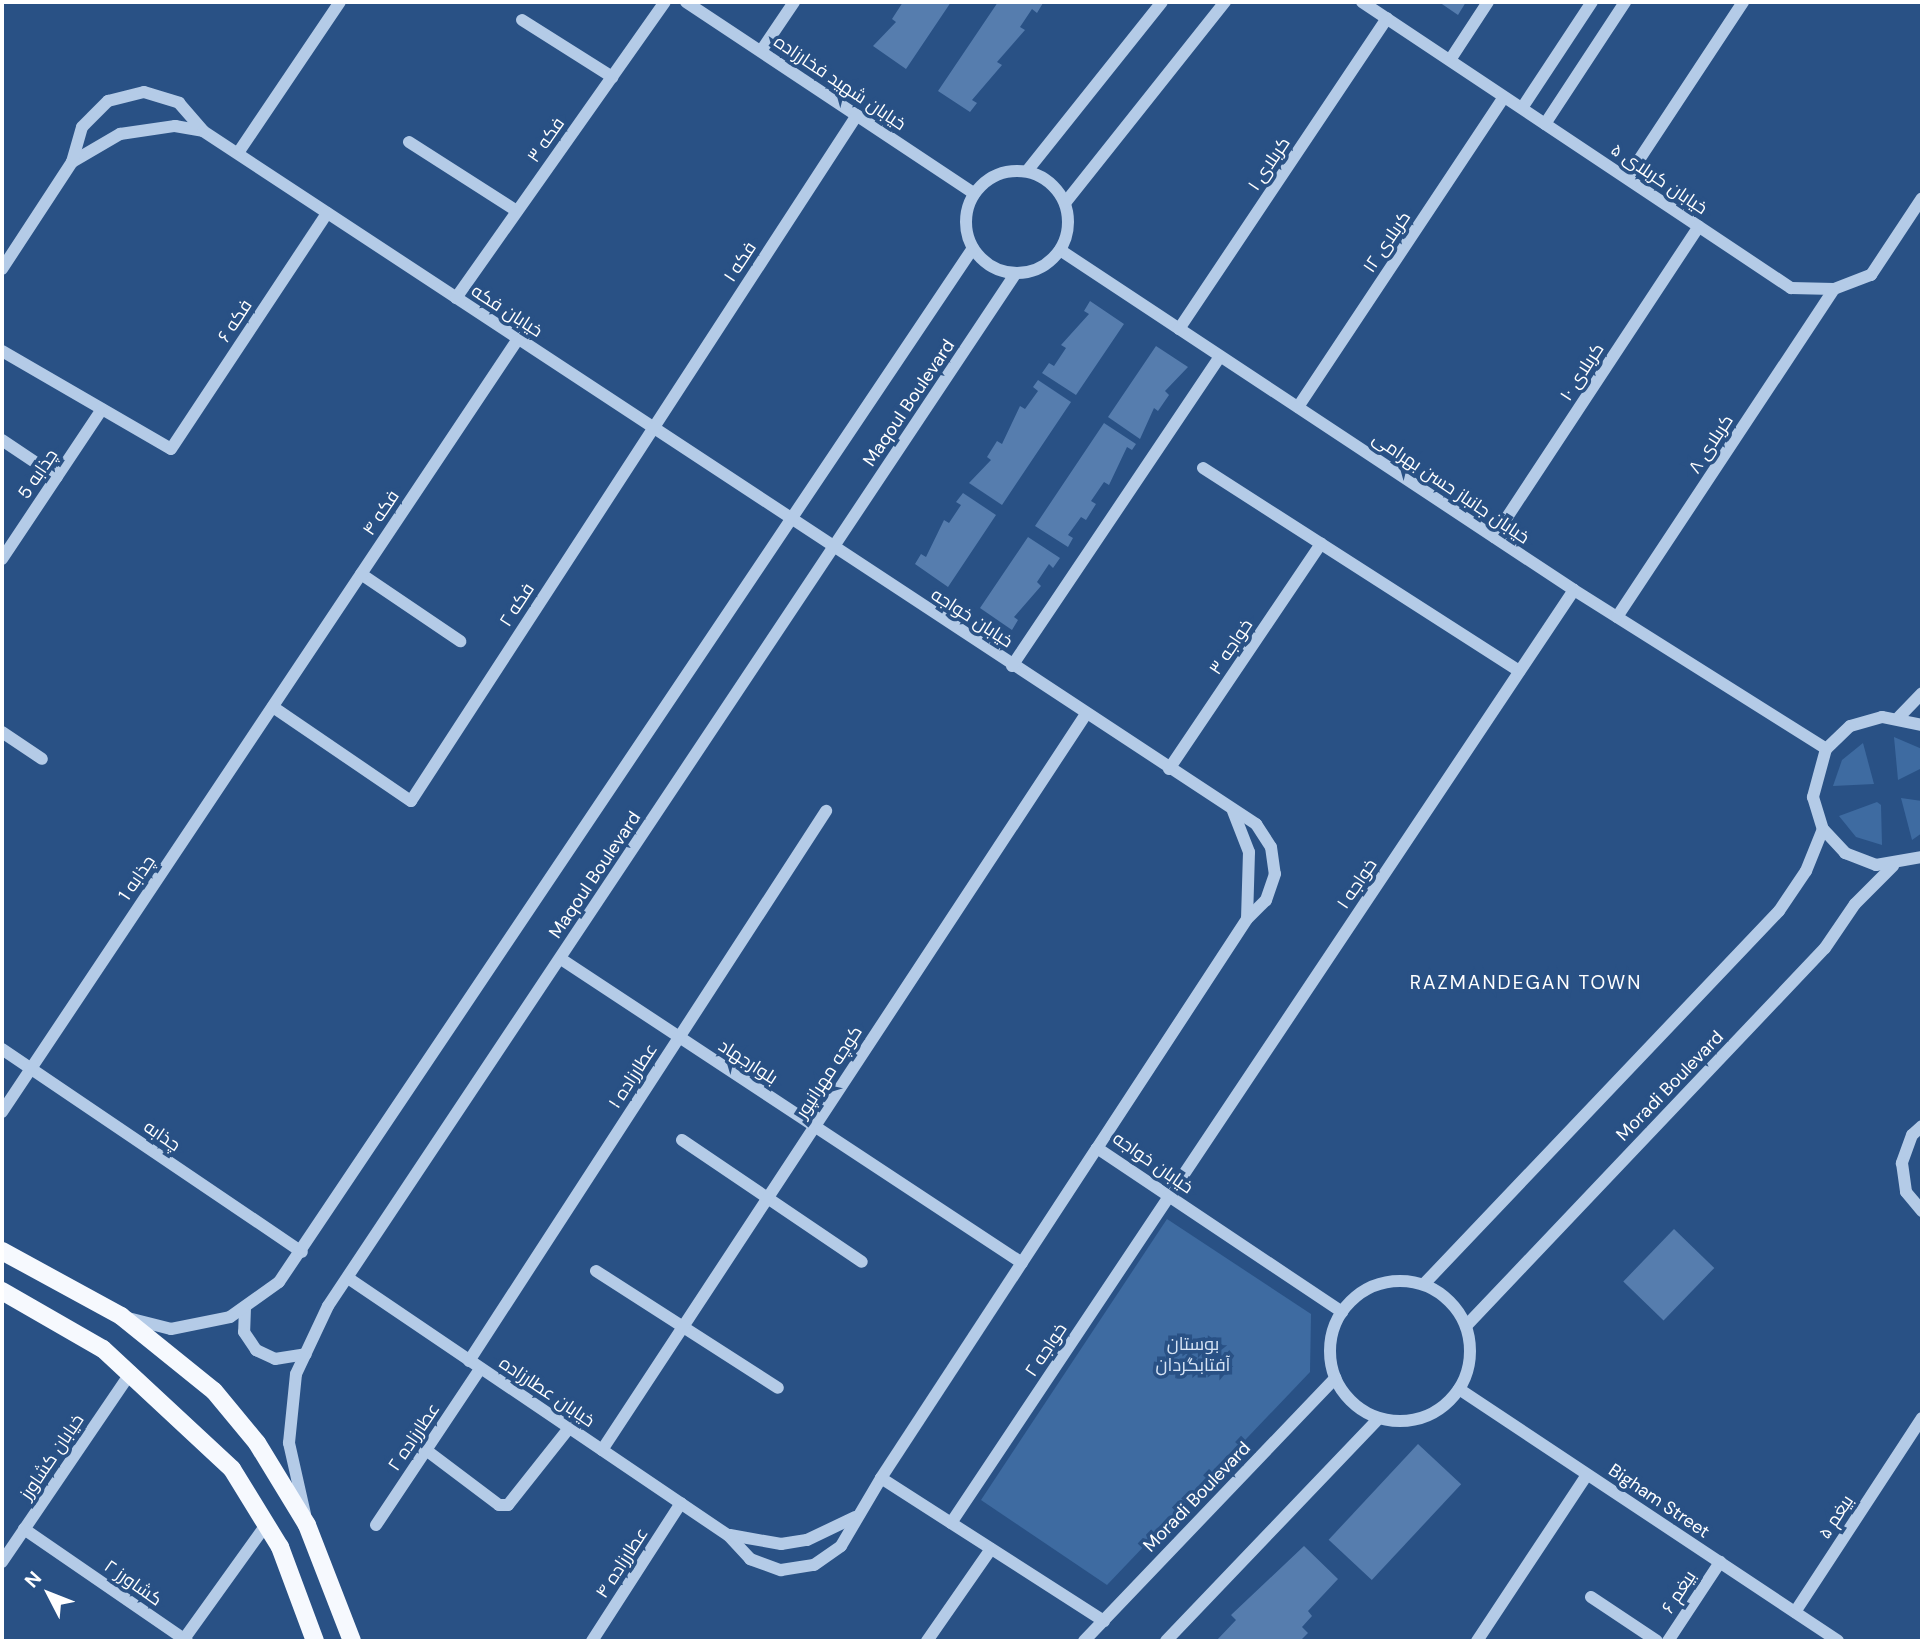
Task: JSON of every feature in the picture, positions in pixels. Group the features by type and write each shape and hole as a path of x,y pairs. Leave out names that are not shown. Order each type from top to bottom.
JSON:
{"main road":[{"path":"2,1251 121,1316 214,1391 257,1443 307,1525 352,1641"},
{"path":"2,1291 54,1317 131,1372 232,1469 280,1547 315,1641"}],"street":[{"path":"238,153 340,2"},
{"name":"فکه ۳","path":"456,298 665,2"},
{"name":"خیابان شهید فخارزاده","path":"686,2 974,193"},
{"path":"761,51 793,2"},
{"path":"1027,171 1162,2"},
{"path":"1065,203 1225,2"},
{"name":"خیابان کربلای ۵","path":"1362,2 1791,288 1834,289 1871,275 1922,198"},
{"path":"1450,60 1488,2"},
{"path":"1522,108 1592,2"},
{"path":"1545,124 1625,2"},
{"path":"1627,178 1743,2"},
{"name":"کربلای ۱","path":"1179,329 1387,19"},
{"path":"522,20 612,77"},
{"path":"2,269 72,162 82,127 108,101 144,92 178,103 203,131"},
{"name":"کربلای ۱۲","path":"1298,407 1504,97"},
{"name":"فکه ۱","path":"653,428 857,115"},
{"path":"72,162 120,134 161,127 203,131"},
{"name":"خیابان فکه","path":"203,131 792,520"},
{"path":"409,142 517,211"},
{"path":"1027,171 1050,182 1065,203 1069,218 1060,250 1041,266 1016,273 991,266 973,248 967,220 974,193 998,174 1027,171"},
{"name":"فکه ۶","path":"102,409 171,449 327,213"},
{"name":"کربلای ۱۰","path":"1494,537 1699,226"},
{"name":"Maqoul Boulevard","path":"121,1316 171,1329 230,1317 279,1282 302,1252 973,248"},
{"name":"خیابان جانباز حسن بهرامی","path":"1060,250 1574,590 1826,749"},
{"name":"Maqoul Boulevard","path":"307,1525 289,1443 296,1374 348,1278 1016,273"},
{"name":"کربلای ۸","path":"1617,618 1834,289"},
{"name":"فکه ۴","path":"273,707 518,339"},
{"path":"2,351 102,409"},
{"path":"1012,666 1220,356"},
{"name":"چذابه 5","path":"2,559 102,409"},
{"name":"فکه ۲","path":"273,707 411,801 653,428"},
{"path":"2,440 57,477"},
{"path":"1203,468 1520,671"},
{"name":"خیابان خواجه","path":"792,520 1256,824 1271,847 1275,874 1266,900 1247,919 1097,1149 1342,1311"},
{"name":"خواجه ۳","path":"1169,769 1321,544"},
{"path":"361,574 460,641"},
{"name":"خواجه ۱","path":"1169,1196 1574,590"},
{"path":"1899,717 1922,693"},
{"name":"چذابه 1","path":"2,1112 273,707"},
{"name":"کوچه مهرانپور","path":"602,1450 1086,714"},
{"path":"1424,1284 1779,911 1806,871 1823,829 1814,780 1826,749 1866,719 1899,717 1922,725"},
{"path":"2,732 41,759"},
{"name":"عطارزاده ۱","path":"469,1361 826,811"},
{"path":"1233,811 1250,852 1247,919"},
{"path":"1823,829 1852,857 1893,866 1922,857"},
{"name":"Moradi Boulevard","path":"1466,1326 1825,948 1854,904 1893,866"},
{"name":"بلوارجهاد","path":"561,959 1022,1263"},
{"name":"چذابه","path":"2,1049 302,1252"},
{"path":"1922,1126 1912,1135 1902,1163 1906,1192 1922,1211"},
{"path":"682,1140 862,1262"},
{"name":"خیابان عطارزاده","path":"348,1278 728,1535 750,1559 792,1569 814,1565 841,1546 855,1517 1097,1149"},
{"name":"خواجه ۲","path":"951,1523 1169,1196"},
{"path":"596,1270 778,1388"},
{"path":"1406,1281 1424,1284 1449,1301 1466,1326 1470,1358 1459,1389 1432,1414 1415,1420 1379,1418 1346,1395 1335,1378 1331,1344 1342,1311 1370,1288 1406,1281"},
{"path":"244,1307 244,1332 257,1350 275,1359 306,1354"},
{"name":"عطارزاده ۲","path":"376,1525 480,1369"},
{"name":"خیابان کشاورز","path":"2,1562 131,1372"},
{"name":"Moradi Boulevard","path":"1084,1641 1335,1378"},
{"name":"Bigham Street","path":"1459,1389 1838,1641"},
{"path":"1166,1641 1379,1418"},
{"name":"بیغم ۵","path":"1795,1612 1922,1418"},
{"path":"426,1450 499,1505 508,1505 569,1428"},
{"path":"1477,1641 1587,1475"},
{"path":"881,1478 1104,1621"},
{"name":"عطارزاده ۴","path":"592,1641 681,1503"},
{"name":"خیابان عطارزاده","path":"728,1535 754,1542 794,1542 832,1531 855,1517"},
{"path":"185,1640 266,1525"},
{"name":"کشاورز ۲","path":"24,1529 185,1640"},
{"path":"927,1641 991,1549"},
{"name":"بیغم ۶","path":"1668,1641 1720,1562"},
{"path":"1591,1597 1657,1641"}],"green space":[{"path":"1894,737 1922,749 1922,768 1898,780"},
{"path":"1863,743 1874,784 1833,786 1842,760"},
{"path":"1901,798 1922,801 1922,833 1912,840"},
{"path":"1877,802 1881,805 1882,845 1856,837 1839,816"},
{"name":"بوستان آفتابگردان","path":"1167,1219 1311,1314 1310,1372 1107,1585 981,1500"}],"building":[{"path":"903,2 951,2 906,69 873,46 896,22 892,19"},
{"path":"998,2 1043,3 1037,13 1032,9 1020,27 1025,30 997,62 1002,65 972,100 977,103 970,112 938,91"},
{"path":"1439,2 1466,2 1458,15"},
{"path":"1090,301 1124,324 1076,395 1042,373 1049,363 1054,366 1066,348 1061,345 1089,314 1084,311"},
{"path":"1156,346 1188,367 1165,391 1169,395 1158,411 1154,408 1140,439 1108,417"},
{"path":"1038,380 1071,402 1002,505 969,483 991,460 987,457 997,441 1002,444 1020,406 1025,409 1038,391 1033,387"},
{"path":"1104,423 1136,444 1132,450 1127,447 1109,485 1104,482 1091,501 1096,504 1086,520 1081,517 1068,535 1073,538 1068,547 1035,526"},
{"path":"963,493 996,515 948,587 915,564 921,554 926,557 944,520 949,523 961,505 956,502"},
{"path":"1028,537 1060,558 1053,568 1049,564 1037,582 1041,586 1014,617 1018,620 1012,630 980,608"},
{"path":"1674,1229 1714,1268 1664,1320 1623,1282"},
{"path":"1418,1444 1461,1484 1372,1580 1329,1540"},
{"path":"1304,1546 1338,1579 1308,1611 1312,1616 1302,1627 1308,1633 1300,1641 1216,1641 1236,1620 1231,1615"}],"district":[{"name":"RAZMANDEGAN TOWN","path":"1526,983"}]}
